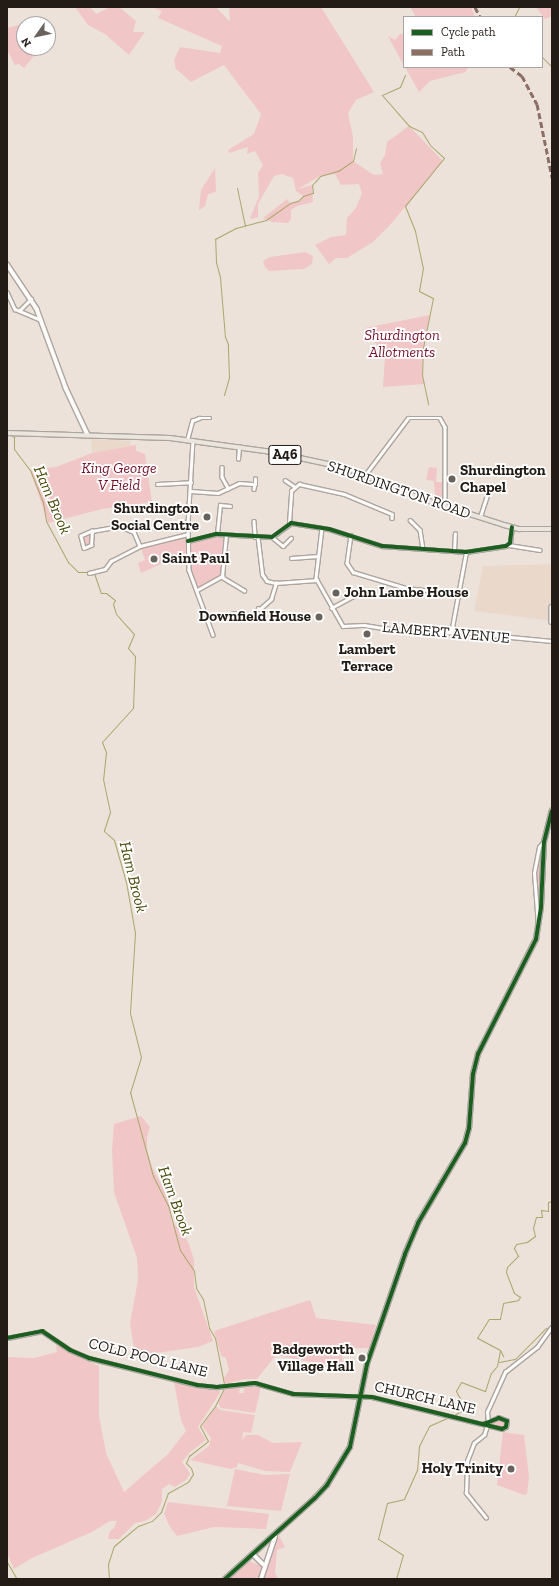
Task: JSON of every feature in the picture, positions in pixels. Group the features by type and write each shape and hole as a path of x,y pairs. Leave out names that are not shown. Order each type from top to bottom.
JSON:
{"main road":[{"name":"SHURDINGTON ROAD","path":"7,433 193,440 239,447 330,464 365,475 445,506 512,527 552,529"}],"street":[{"path":"7,264 31,298 42,320 66,388 88,435"},
{"path":"7,292 12,305 19,311 42,320"},
{"path":"19,311 31,298"},
{"path":"187,440 192,421 199,418 210,418"},
{"path":"365,475 408,418 440,418 445,426 445,506"},
{"path":"193,440 188,534 189,570 213,635"},
{"path":"238,459 239,447"},
{"path":"222,467 222,477 228,488"},
{"path":"254,489 255,479"},
{"path":"285,480 294,486 332,490 392,516 393,510"},
{"path":"157,484 191,482"},
{"path":"191,491 214,493 239,483 255,484"},
{"path":"289,523 291,491 294,486"},
{"path":"480,518 488,493"},
{"path":"217,534 220,505 230,506"},
{"path":"410,520 420,528 423,549"},
{"path":"254,521 264,577 268,582 276,583 317,580"},
{"path":"272,537 289,523 322,528 351,535 382,546 466,552 509,544 540,550"},
{"path":"92,532 91,545 84,548 80,537 92,532 124,526 136,534 140,546"},
{"path":"509,544 512,527"},
{"path":"322,528 318,556 317,580 331,608 354,596"},
{"path":"89,573 105,569 111,561 140,546 188,534"},
{"path":"188,541 217,534 226,534 272,537 283,546 291,538"},
{"path":"222,576 226,534"},
{"path":"454,551 455,534"},
{"path":"351,535 347,563 349,570 406,588 458,594"},
{"path":"451,633 466,552"},
{"path":"291,558 318,556"},
{"path":"197,590 222,576"},
{"path":"222,576 244,590"},
{"path":"261,613 259,608 271,598 276,583"},
{"path":"552,607 552,622"},
{"name":"LAMBERT AVENUE","path":"331,608 341,625 349,628 364,625 402,631 451,633 552,641"},
{"path":"208,618 235,613"},
{"path":"225,1579 276,1534 327,1484 343,1461 353,1438 367,1364 408,1248 418,1223 465,1143 469,1128 473,1074 478,1054 532,949 538,928 544,842 552,811"},
{"path":"546,830 552,832"},
{"path":"538,928 536,920 534,873 539,847 544,842"},
{"name":"COLD POOL LANE","path":"7,1338 42,1331 70,1350 89,1358 198,1385 217,1387 255,1383 293,1394 360,1397"},
{"path":"488,1422 487,1412 503,1375 537,1347 550,1331"},
{"name":"CHURCH LANE","path":"360,1397 402,1403 488,1426 505,1428 507,1421 499,1418 483,1424"},
{"path":"486,1518 466,1493 467,1461 474,1443 484,1435 488,1426"},
{"path":"261,1579 268,1551 276,1534"},
{"path":"262,1546 265,1546 268,1551"},
{"path":"254,1554 264,1566"}],"shaded area":[{"path":"91,439 130,441 131,446 92,453"},
{"path":"552,564 552,621 474,611 483,566"}],"green space":[{"path":"75,7 90,7 96,14 110,7 119,7 136,21 133,32 145,32 129,55 105,34 88,25"},
{"path":"152,7 216,7 230,22 229,7 321,7 374,92 356,100 348,113 353,137 353,161 374,175 383,174 380,163 385,155 387,142 409,126 443,161 390,225 373,242 347,258 336,258 329,264 315,245 331,237 346,235 347,218 356,208 362,193 359,184 341,185 335,174 320,176 298,189 312,185 313,202 297,206 291,210 291,219 288,223 272,222 263,218 287,199 290,203 298,201 303,196 296,191 293,178 282,174 274,176 258,204 258,217 250,219 259,196 258,173 263,165 255,151 247,154 248,147 229,153 228,150 254,134 261,114 224,65 191,82 176,69 174,60 180,47 220,53 222,46 158,18 162,11"},
{"path":"410,7 471,7 475,16 415,16"},
{"path":"536,7 552,7 552,16 545,19"},
{"path":"16,26 16,56 36,56 33,57 24,68 19,64 15,65 7,50 7,28"},
{"path":"400,34 403,34 403,64 388,36 395,40"},
{"path":"406,68 468,68 465,72 430,81 419,92"},
{"path":"215,168 216,192 208,194 205,206 199,210 201,190"},
{"path":"305,252 313,256 312,264 304,269 269,271 265,267 263,261 270,257"},
{"name":"Shurdington Allotments","path":"430,315 423,349 422,375 425,384 383,387 385,357 365,328"},
{"name":"King George V Field","path":"136,445 136,451 145,454 152,502 102,509 48,523 30,470 56,467 92,453"},
{"path":"429,467 437,468 436,482 443,482 443,497 435,496 434,481 426,480"},
{"path":"188,534 188,541 217,534 223,539 223,574 220,579 197,590 189,570 188,552 141,573 138,563 145,560 140,546"},
{"path":"88,535 91,536 91,546 84,547 81,546 80,539 81,536"},
{"path":"541,849 540,902 538,919 535,883"},
{"path":"141,1116 150,1127 147,1137 147,1150 152,1167 169,1199 172,1223 181,1229 189,1244 194,1260 194,1287 213,1341 198,1347 135,1356 130,1323 138,1280 137,1258 114,1192 112,1150 114,1124"},
{"path":"310,1300 316,1318 376,1325 369,1348 343,1348 342,1365 325,1365 276,1355 257,1379 245,1379 225,1384 224,1378 229,1370 226,1358 221,1356 214,1331"},
{"path":"56,1345 99,1366 99,1416 106,1453 124,1492 168,1454 186,1431 181,1420 174,1382 221,1391 198,1427 206,1440 190,1452 182,1462 190,1473 187,1479 175,1487 169,1484 162,1489 162,1501 156,1514 145,1521 135,1523 119,1539 108,1539 110,1531 114,1528 117,1521 110,1521 92,1532 32,1558 14,1569 7,1553 7,1357 34,1358 57,1352"},
{"path":"244,1387 261,1387 255,1413 221,1408 218,1403 225,1389 240,1388 239,1393 244,1393"},
{"path":"216,1406 220,1410 255,1415 251,1433 243,1432 242,1440 246,1435 258,1435 273,1443 302,1442 290,1472 265,1471 238,1463 237,1467 231,1469 190,1460 209,1446 211,1438 202,1426"},
{"path":"499,1418 506,1420 506,1427 502,1429 483,1424"},
{"path":"503,1432 524,1435 529,1477 527,1494 524,1495 497,1485"},
{"path":"235,1469 265,1475 290,1474 281,1511 227,1506"},
{"path":"168,1502 269,1514 266,1529 214,1527 177,1536 170,1527 164,1514"},
{"path":"279,1535 285,1547 277,1550 275,1572 278,1579 229,1579 249,1561 265,1567"}],"waterway":[{"path":"514,16 519,7"},
{"path":"543,58 552,67"},
{"path":"405,75 400,87 382,95 409,126 422,132 430,145 444,158 405,206 415,231 423,268 419,291 433,298 423,348 422,375 428,404"},
{"path":"224,395 229,378 228,344 225,337 220,277 216,262 215,239 236,228 266,220 290,203 298,201 303,196 313,193 312,185 320,176 338,171 353,161 356,148"},
{"path":"237,188 245,225"},
{"name":"Ham Brook","path":"11,435 14,437 14,449 30,470 43,502 46,521 68,562 78,572 90,572"},
{"name":"Ham Brook","path":"94,573 101,593 106,593 115,600 113,604 116,614 134,634 128,648 135,656 133,708 102,742 106,752 103,779 110,812 104,831 114,840 126,882 135,933 130,1013 141,1057 130,1092 153,1176 168,1205 180,1250 194,1271 196,1288 203,1299 209,1328 215,1338 224,1384"},
{"path":"452,1416 466,1409 456,1391 461,1382 485,1391 491,1373 497,1366 500,1350 477,1338 489,1319 500,1319 503,1303 518,1300 520,1297 514,1293 506,1272 507,1267 518,1256 514,1248 516,1244 527,1242 535,1236 533,1228 536,1217 542,1217 541,1210 548,1211 548,1202 552,1201"},
{"path":"499,1362 515,1359 546,1328 552,1330"},
{"path":"500,1350 503,1356"},
{"name":"Ham Brook","path":"109,1579 108,1564 114,1546 138,1526 152,1521 161,1512 168,1493 188,1482 193,1474 191,1468 186,1463 189,1456 208,1441 200,1426 215,1406 223,1390"},
{"path":"396,1579 403,1555 378,1539 387,1503 404,1499 417,1470 419,1446 429,1426 449,1417"},
{"path":"7,1562 17,1579"}],"marked path":[{"path":"475,7 480,16"},
{"path":"511,68 522,76 537,104 552,177"}],"cycle path":[{"path":"188,541 217,534 272,537 291,523 329,529 382,546 466,552 506,546 510,543 512,527"},
{"path":"225,1579 315,1498 327,1485 350,1447 367,1364 405,1254 418,1223 465,1143 469,1128 473,1074 478,1054 536,939 541,907 544,842 552,811"},
{"path":"7,1338 42,1331 70,1350 89,1358 197,1385 217,1387 255,1383 293,1394 372,1397 502,1429 506,1427 507,1421 499,1418 483,1424"}],"place":[{"name":"Shurdington Chapel","path":"452,479"},
{"name":"Shurdington Social Centre","path":"207,517"},
{"name":"Saint Paul","path":"154,559"},
{"name":"John Lambe House","path":"336,593"},
{"name":"Downfield House","path":"319,617"},
{"name":"Lambert Terrace","path":"367,634"},
{"name":"Badgeworth Village Hall","path":"362,1358"},
{"name":"Holy Trinity","path":"511,1469"}]}
